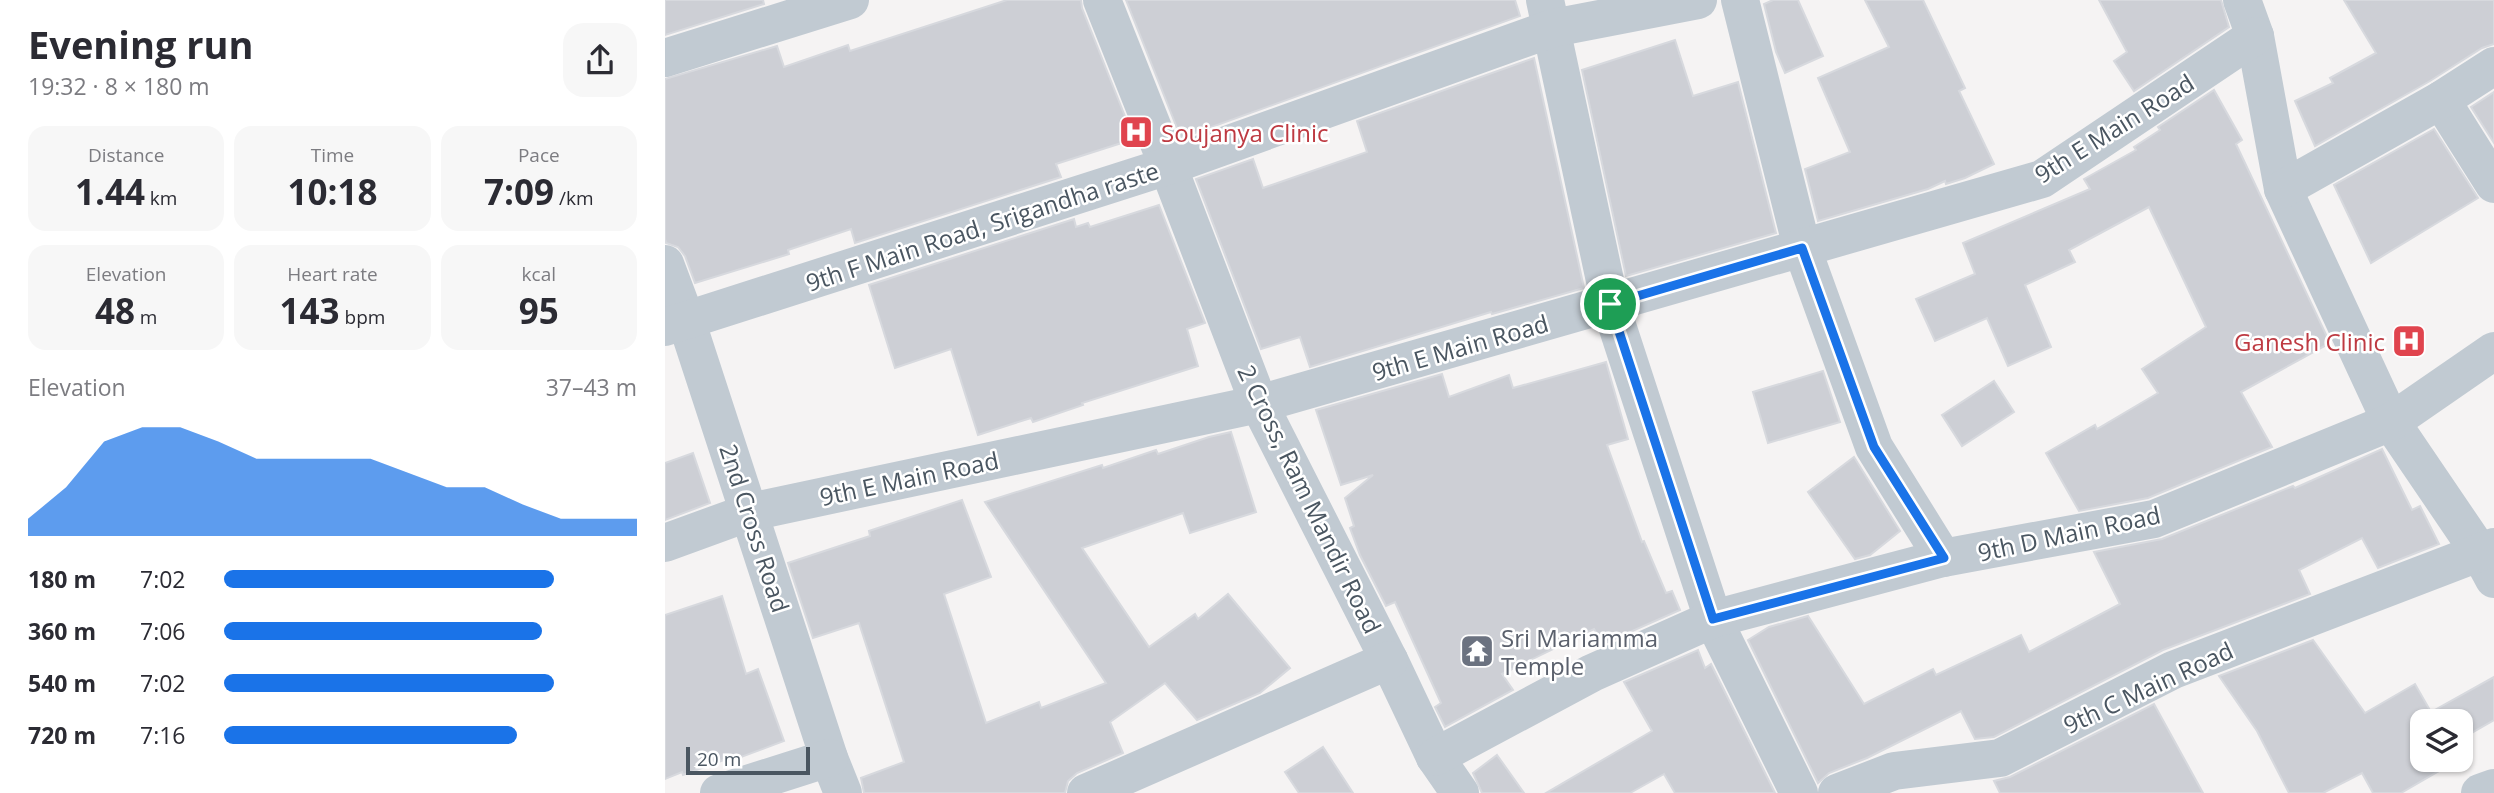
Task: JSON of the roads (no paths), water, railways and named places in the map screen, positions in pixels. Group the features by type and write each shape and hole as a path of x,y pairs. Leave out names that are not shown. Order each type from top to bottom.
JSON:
{"street":[{"path":"665,58 850,0"},
{"name":"2 Cross, Ram Mandir Road","path":"1102,0 1259,404 1389,660 1435,757 1460,793"},
{"name":"9th F Main Road, Srigandha raste","path":"676,324 1168,166 1549,14 1698,0"},
{"path":"1740,0 1802,248 1874,447 1944,558"},
{"path":"2242,0 2255,36 2283,189 2391,422 2489,560"},
{"path":"1549,14 1610,304 1713,619 1798,793"},
{"name":"9th E Main Road","path":"665,543 750,512 1259,404 2042,178 2255,36"},
{"path":"2283,189 2441,100 2494,66"},
{"path":"2441,100 2494,184"},
{"name":"2nd Cross Road","path":"665,264 676,324 750,512 829,758 843,793"},
{"name":"9th D Main Road","path":"1435,757 1592,673 1713,619 1944,558 2154,519 2391,422 2494,351"},
{"name":"9th C Main Road","path":"1850,791 1894,771 2000,758 2173,670 2489,560"},
{"path":"1086,793 1389,660"},
{"path":"719,793 829,758"},
{"path":"2480,793 2494,788"}],"place":[{"name":"Soujanya Clinic","path":"1136,132"},
{"name":"Ganesh Clinic","path":"2409,341"},
{"name":"Sri Mariamma Temple","path":"1477,651"}]}
